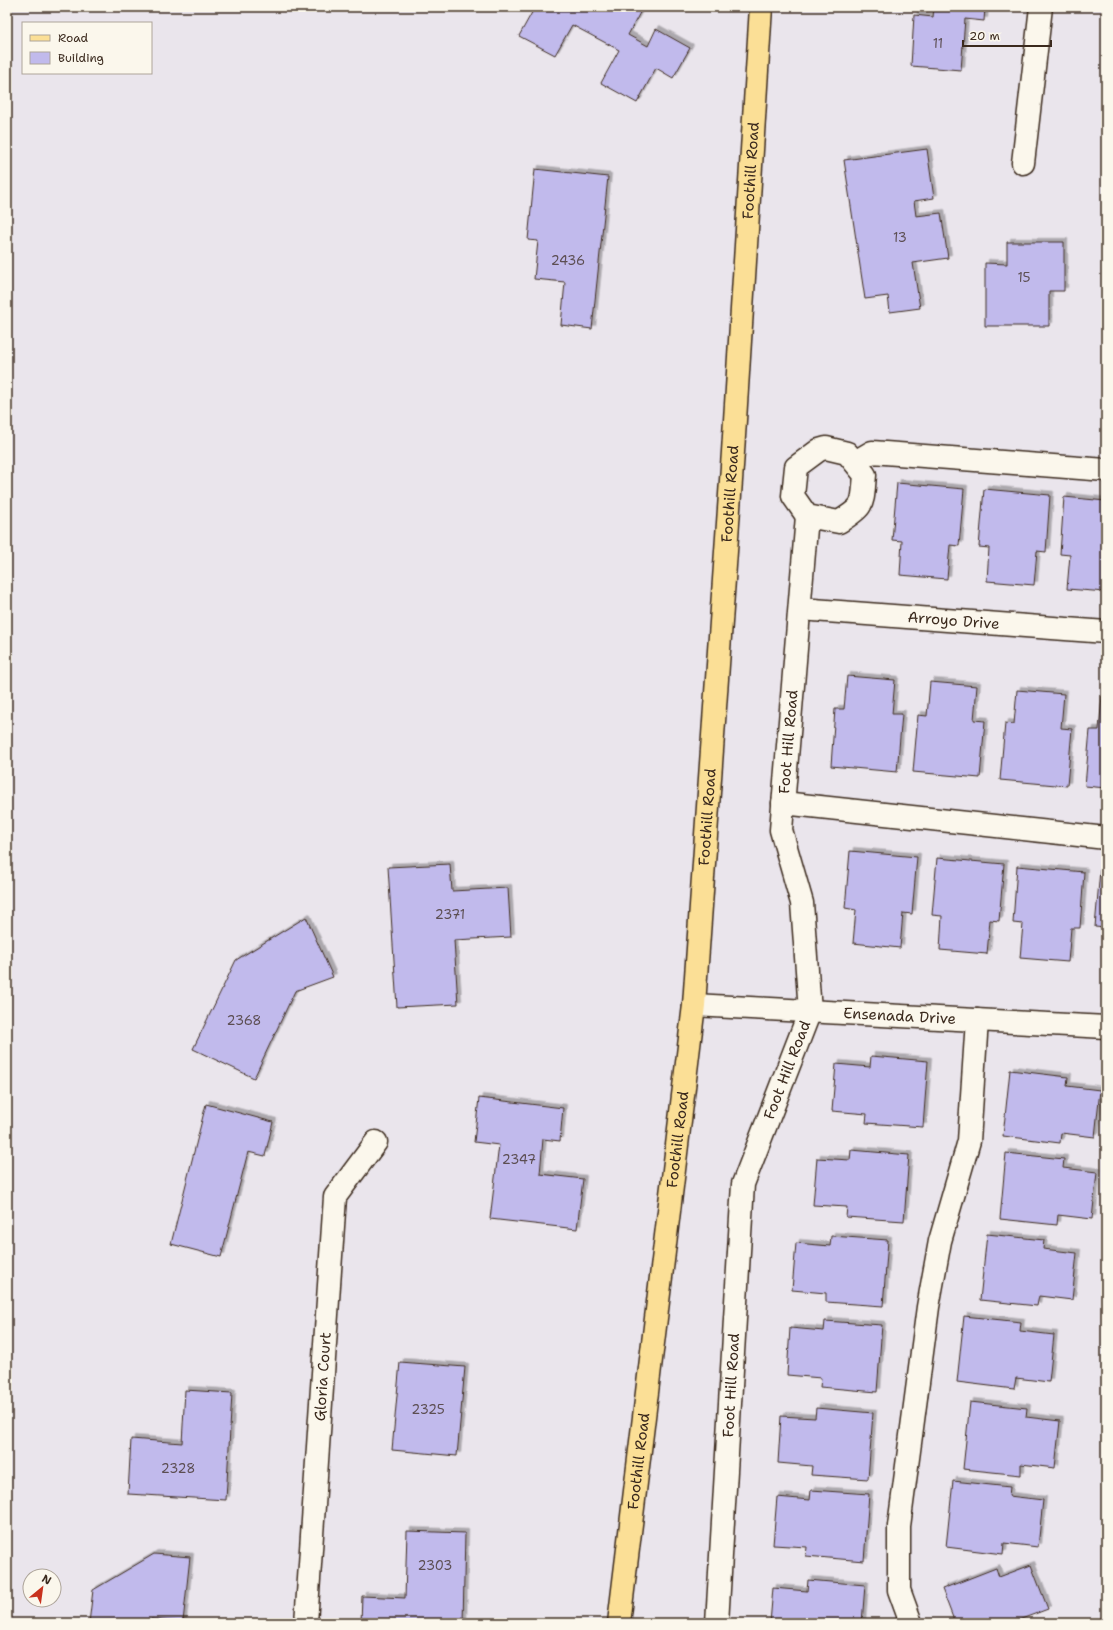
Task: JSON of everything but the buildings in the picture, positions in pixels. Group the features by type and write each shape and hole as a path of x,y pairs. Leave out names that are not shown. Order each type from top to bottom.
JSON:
{"main road":[{"name":"Foothill Road","path":"619,1623 694,1005 733,452 761,7"}],"street":[{"path":"1023,163 1040,7"},
{"path":"826,448 847,453 855,462 865,475 862,504 857,511 839,522 808,516 793,496 796,468 819,450 826,448"},
{"path":"855,462 872,452 1106,470"},
{"name":"Foot Hill Road","path":"717,1623 742,1184 810,1011 802,903 781,830 808,516"},
{"name":"Arroyo Drive","path":"800,609 1106,632"},
{"path":"783,803 1106,838"},
{"name":"Ensenada Drive","path":"694,1005 1106,1027"},
{"path":"911,1623 899,1590 899,1526 930,1300 940,1241 969,1141 977,1020"},
{"name":"Gloria Court","path":"306,1623 335,1197 376,1142"}]}
